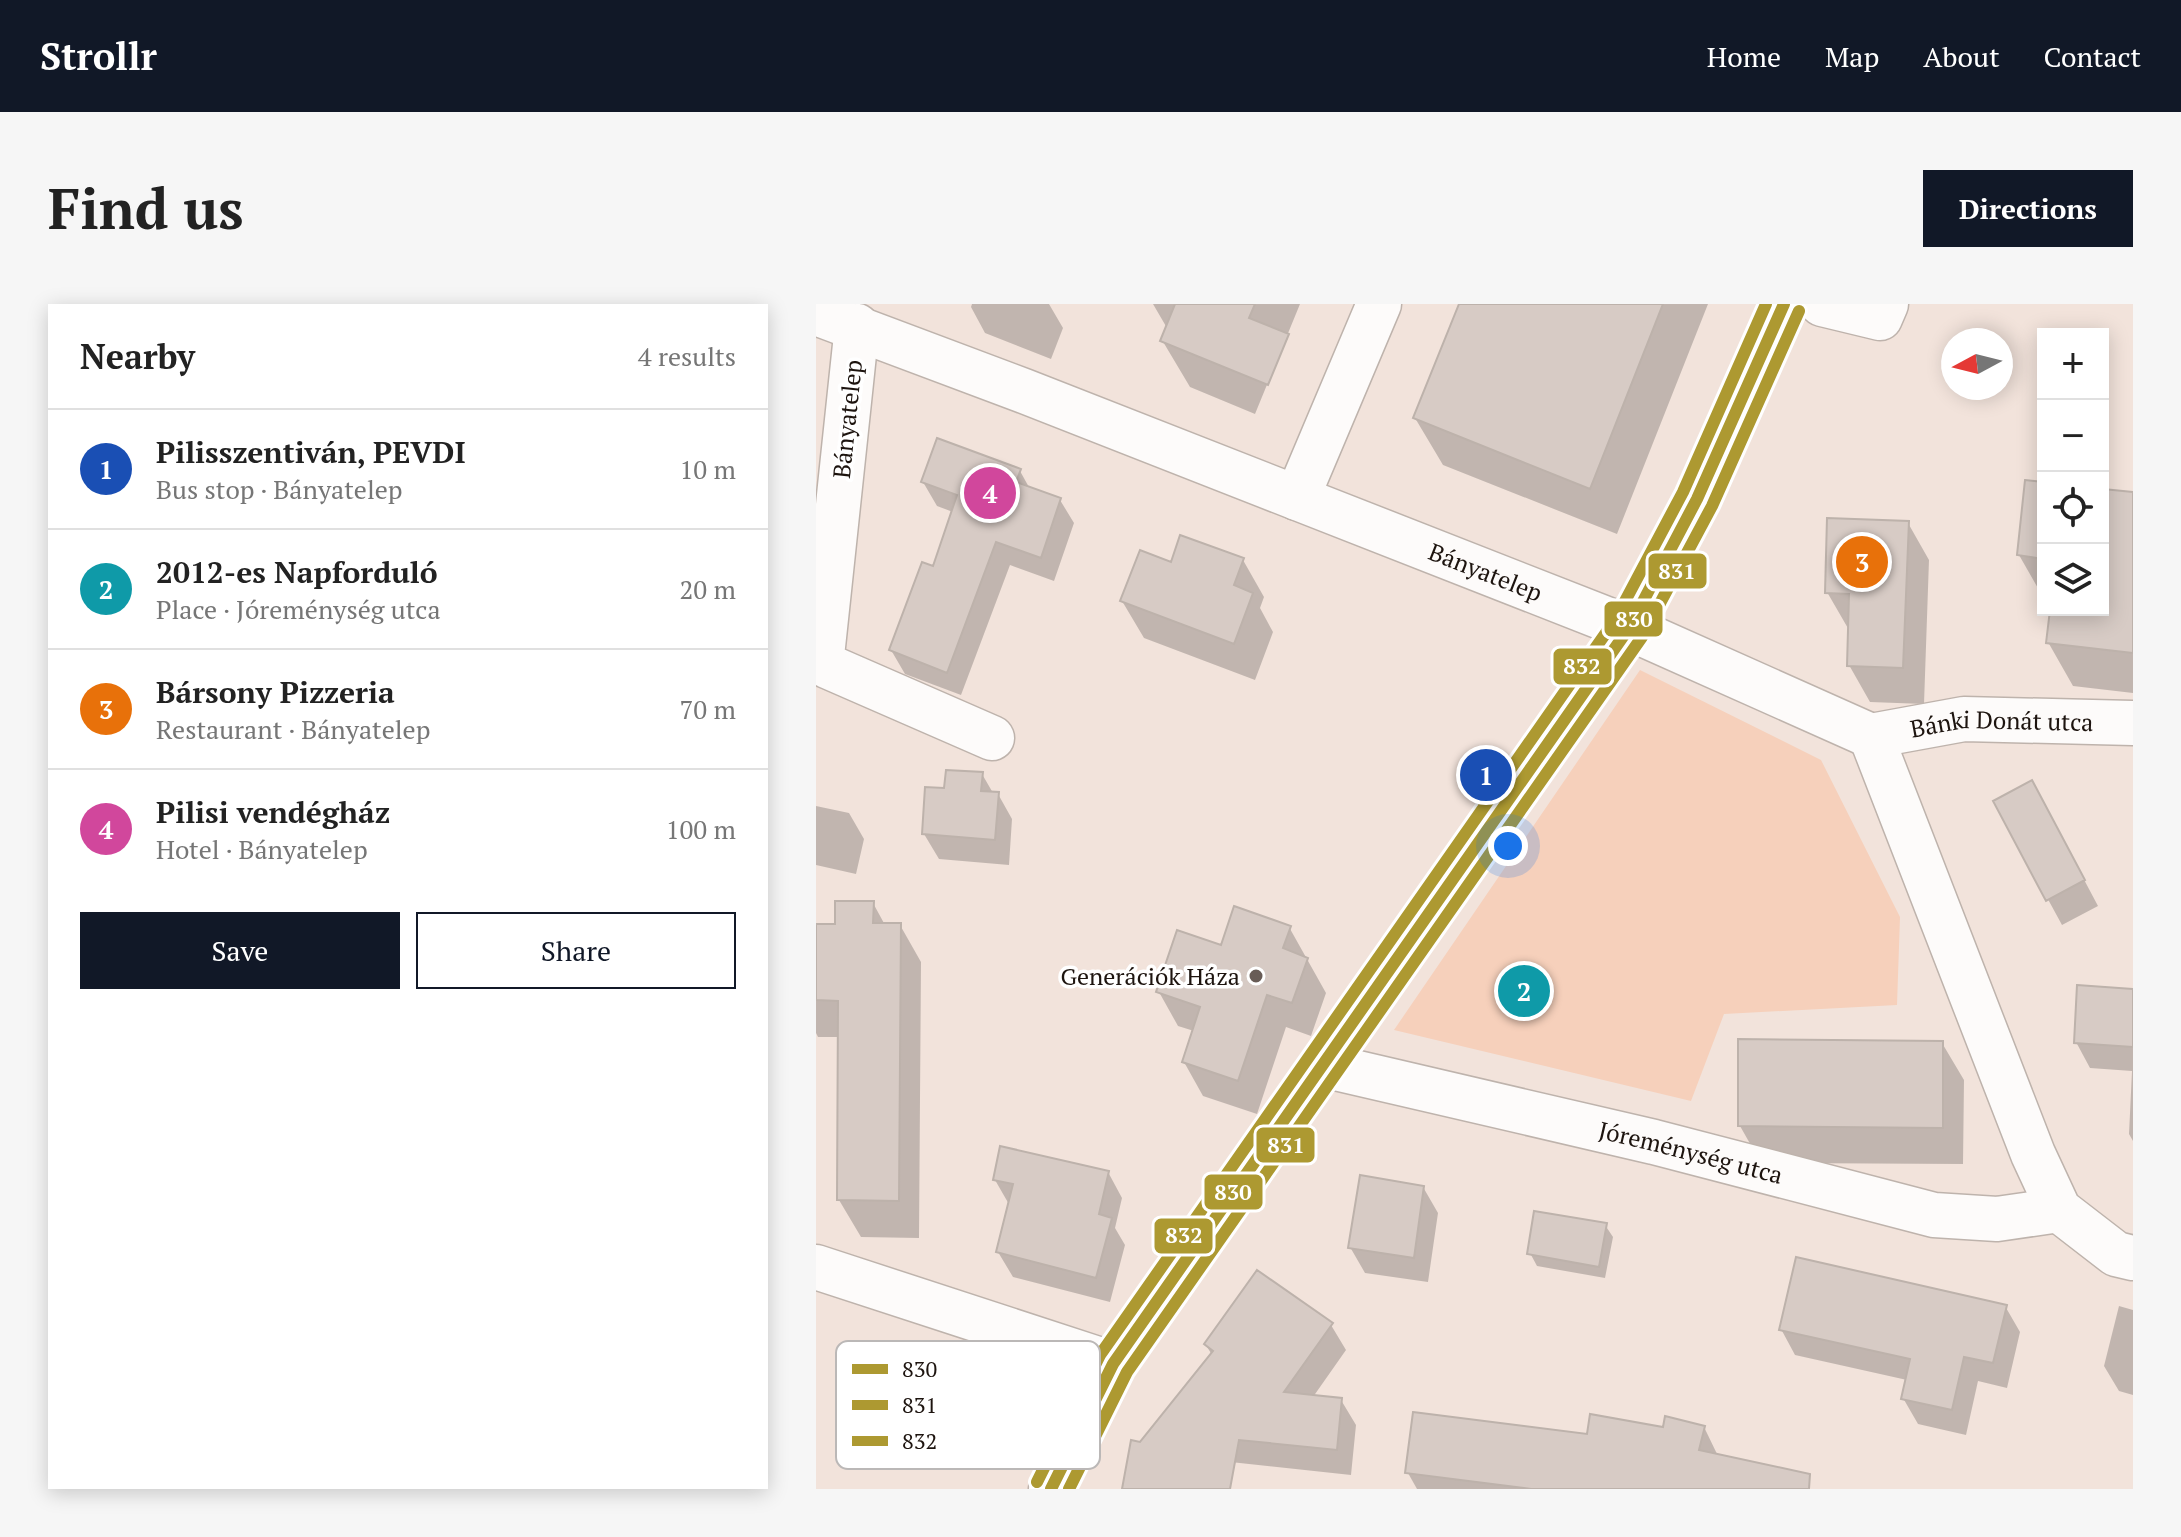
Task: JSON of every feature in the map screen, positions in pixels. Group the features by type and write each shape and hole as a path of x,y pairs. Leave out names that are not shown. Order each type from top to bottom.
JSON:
{"street":[{"path":"1297,498 1379,304"},
{"path":"1100,1390 1113,1364 1629,628 1697,499 1784,304"},
{"path":"1822,304 1880,318 1886,304"},
{"name":"Bányatelep","path":"816,313 857,326 1629,628 1871,736"},
{"name":"Bányatelep","path":"857,326 822,656 827,666 992,738"},
{"name":"Bánki Donát utca","path":"1871,736 1964,719 2133,723"},
{"path":"1871,736 2033,1154 2059,1210 2116,1254 2133,1258"},
{"name":"Jóreménység utca","path":"1323,1065 1654,1142 1934,1215 1997,1219 2059,1210"},
{"path":"816,1267 1043,1341"},
{"path":"1100,1360 1113,1364"},
{"path":"1051,1489 1061,1469"}],"shaded area":[{"path":"1640,670 1821,760 1900,917 1897,1005 1724,1014 1691,1101 1394,1030"}],"building":[{"path":"1175,304 1255,304 1249,318 1289,334 1268,385 1160,341"},
{"path":"1459,304 1663,304 1590,489 1413,418"},
{"path":"937,438 1021,469 1016,482 1061,498 1041,558 996,542 947,673 889,650 922,562 933,566 957,495 921,482"},
{"path":"2025,480 2037,481 2037,558 2017,555"},
{"path":"2109,490 2133,492 2133,653 2046,643 2049,616 2109,616"},
{"path":"1827,518 1909,521 1903,668 1847,666 1849,594 1825,593"},
{"path":"1180,535 1244,558 1234,585 1253,593 1234,644 1120,601 1140,550 1171,562"},
{"path":"946,770 983,772 981,791 999,792 995,840 922,834 925,787 944,788"},
{"path":"2032,780 2085,880 2046,901 1993,801"},
{"path":"835,901 874,901 873,923 901,923 899,1201 837,1200 838,1001 816,1000 816,924 835,924"},
{"name":"Generációk Háza","path":"1234,906 1291,926 1283,948 1308,958 1292,1003 1267,995 1238,1081 1182,1062 1200,1007 1156,992 1177,930 1221,945"},
{"path":"2077,985 2133,989 2133,1047 2074,1043"},
{"path":"1738,1039 1943,1041 1943,1128 1738,1126"},
{"path":"1000,1146 1109,1171 1099,1214 1112,1218 1096,1278 996,1252 1013,1184 993,1180"},
{"path":"1360,1175 1424,1186 1414,1258 1348,1248"},
{"path":"1534,1211 1607,1223 1599,1267 1527,1254"},
{"path":"1796,1257 2007,1305 1993,1363 1964,1357 1952,1410 1901,1399 1910,1359 1779,1330"},
{"path":"1257,1270 1333,1323 1284,1392 1342,1398 1337,1450 1239,1440 1230,1489 1122,1489 1131,1440 1140,1442 1213,1351 1204,1344"},
{"path":"1413,1412 1587,1434 1590,1414 1663,1427 1665,1416 1705,1426 1699,1450 1810,1474 1809,1489 1531,1489 1405,1473"}],"transit line":[{"name":"832","path":"1100,1355 1615,620 1683,492 1766,304"},
{"name":"830","path":"1100,1390 1113,1364 1629,628 1697,499 1784,304"},
{"name":"831","path":"1100,1426 1127,1372 1642,637 1712,506 1799,311"},
{"name":"832","path":"1037,1482 1043,1469"},
{"name":"830","path":"1051,1489 1061,1469"},
{"name":"831","path":"1069,1489 1079,1469"}],"place":[{"name":"Pilisi vendégház","path":"990,493"},
{"name":"Bársony Pizzeria","path":"1862,562"},
{"name":"Pilisszentiván, PEVDI","path":"1486,775"},
{"name":"Generációk Háza","path":"1256,976"},
{"name":"2012-es Napforduló","path":"1524,991"}]}
